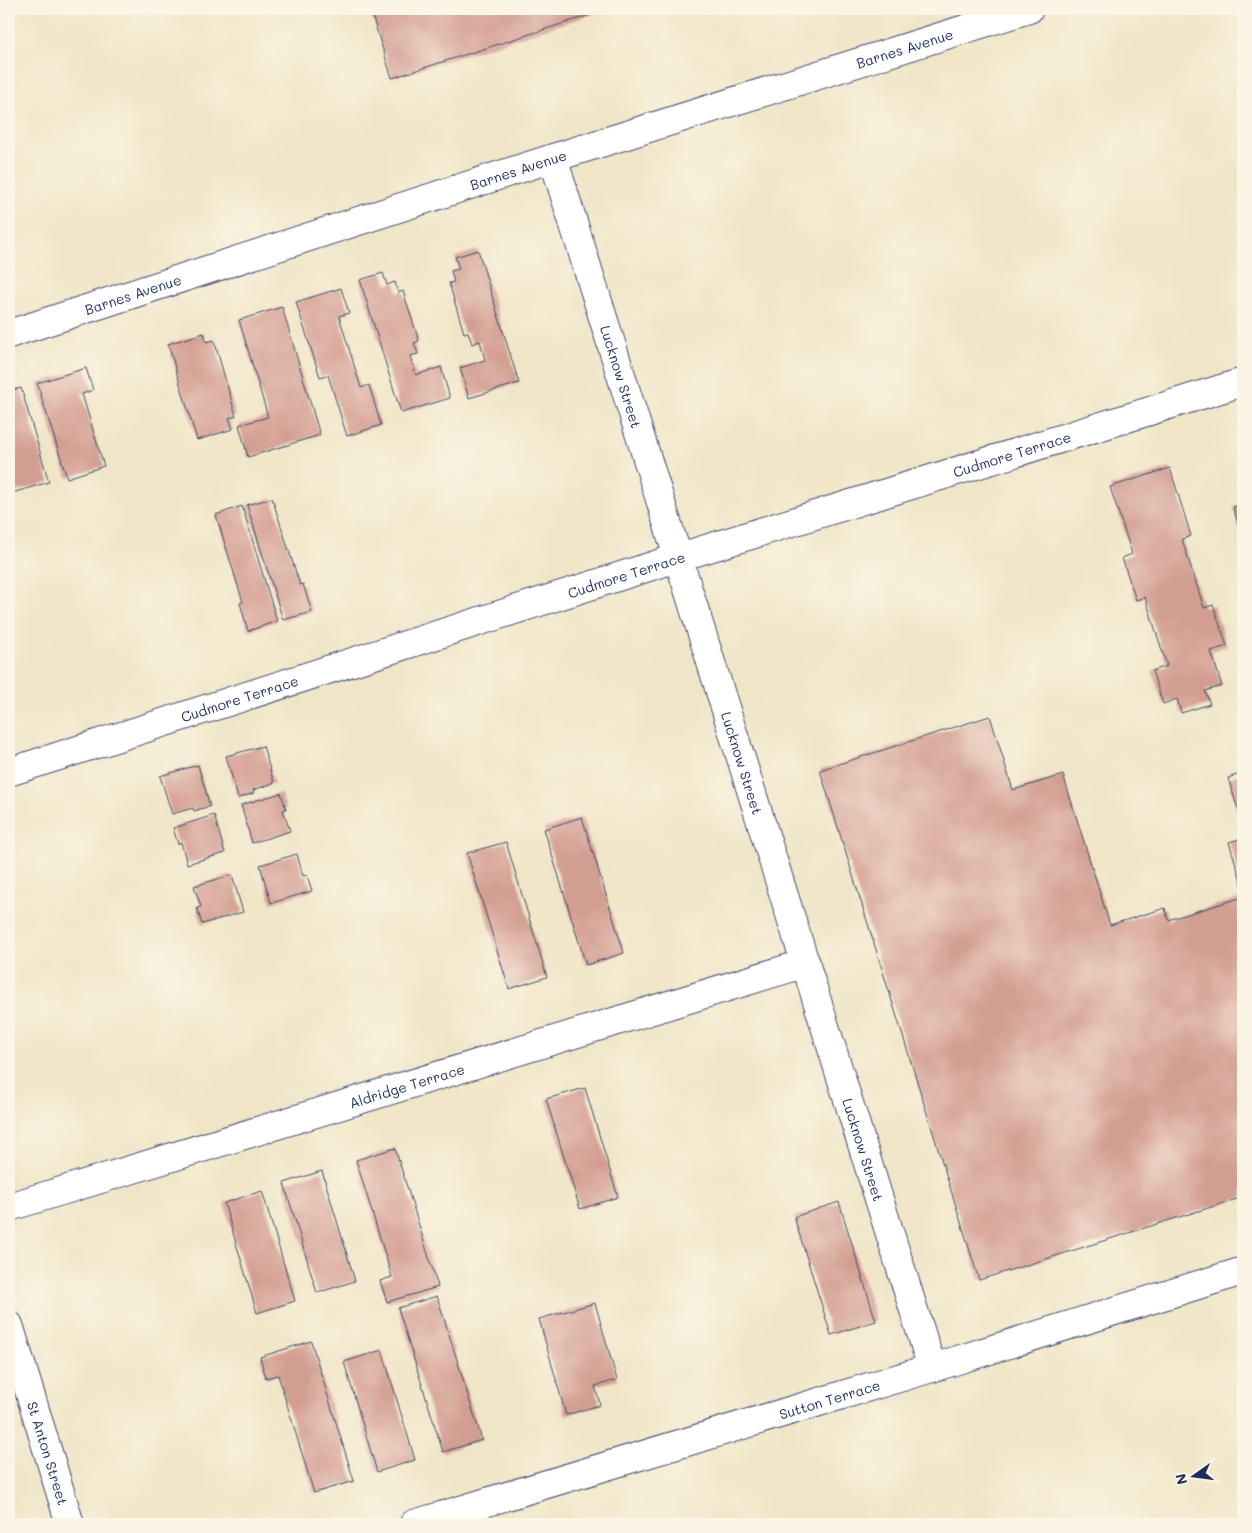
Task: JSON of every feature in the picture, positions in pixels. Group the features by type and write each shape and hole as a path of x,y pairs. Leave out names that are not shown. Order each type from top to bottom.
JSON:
{"street":[{"name":"Barnes Avenue","path":"9,334 553,158 1029,9"},
{"name":"Lucknow Street","path":"553,158 680,557 932,1368"},
{"name":"Cudmore Terrace","path":"9,772 680,557 1243,382"},
{"name":"Aldridge Terrace","path":"9,1207 806,963"},
{"name":"Sutton Terrace","path":"414,1524 932,1368 1243,1271"},
{"name":"St Anton Street","path":"9,1325 70,1524"}],"building":[{"path":"370,9 609,9 392,78"},
{"path":"478,250 519,383 469,398 460,368 485,360 480,341 472,344 468,332 464,333 449,283 454,282 451,271 459,269 455,257"},
{"path":"383,273 387,285 395,282 398,293 403,291 419,341 414,343 418,354 410,356 416,375 441,367 450,398 401,413 360,280"},
{"path":"341,288 349,313 339,316 361,388 369,385 381,425 347,436 328,375 320,377 296,302"},
{"path":"282,307 320,435 248,457 239,425 268,417 239,320"},
{"path":"204,333 206,342 214,340 236,416 229,418 233,429 197,440 168,344"},
{"path":"86,368 93,390 82,394 104,466 67,478 37,383"},
{"path":"21,388 49,482 12,493 9,484 9,391"},
{"path":"1170,468 1191,536 1182,539 1204,608 1213,605 1227,646 1211,651 1222,686 1205,691 1210,704 1181,713 1177,699 1163,704 1152,671 1167,666 1145,597 1136,600 1122,558 1132,554 1110,487"},
{"path":"272,498 300,585 303,584 312,612 283,620 247,505"},
{"path":"1243,504 1243,540 1233,507"},
{"path":"242,506 277,621 248,631 240,603 243,602 216,515"},
{"path":"990,716 1013,790 1063,775 1110,925 1165,908 1168,920 1243,897 1243,1197 979,1280 820,770"},
{"path":"263,746 274,783 253,790 254,793 238,798 226,756"},
{"path":"198,765 210,806 194,811 193,808 172,814 160,776"},
{"path":"1243,773 1243,825 1228,778"},
{"path":"281,793 286,809 283,810 290,831 252,843 241,805"},
{"path":"214,815 225,853 187,864 181,842 178,844 173,828"},
{"path":"582,817 624,953 586,965 544,829"},
{"path":"1243,838 1243,887 1229,842"},
{"path":"506,842 547,977 509,989 467,853"},
{"path":"297,854 303,876 307,875 312,891 271,903 260,865"},
{"path":"232,875 243,912 202,924 197,908 201,907 194,886"},
{"path":"585,1088 618,1197 580,1209 546,1099"},
{"path":"395,1148 438,1287 387,1302 380,1281 392,1277 356,1160"},
{"path":"322,1171 355,1281 317,1293 284,1183"},
{"path":"262,1191 295,1301 257,1313 224,1203"},
{"path":"839,1202 876,1321 831,1335 794,1217"},
{"path":"437,1296 482,1440 443,1452 398,1308"},
{"path":"595,1303 617,1380 595,1386 600,1405 566,1415 539,1319"},
{"path":"311,1341 354,1481 314,1493 278,1375 266,1378 260,1357"},
{"path":"382,1350 415,1460 377,1472 344,1362"}]}
